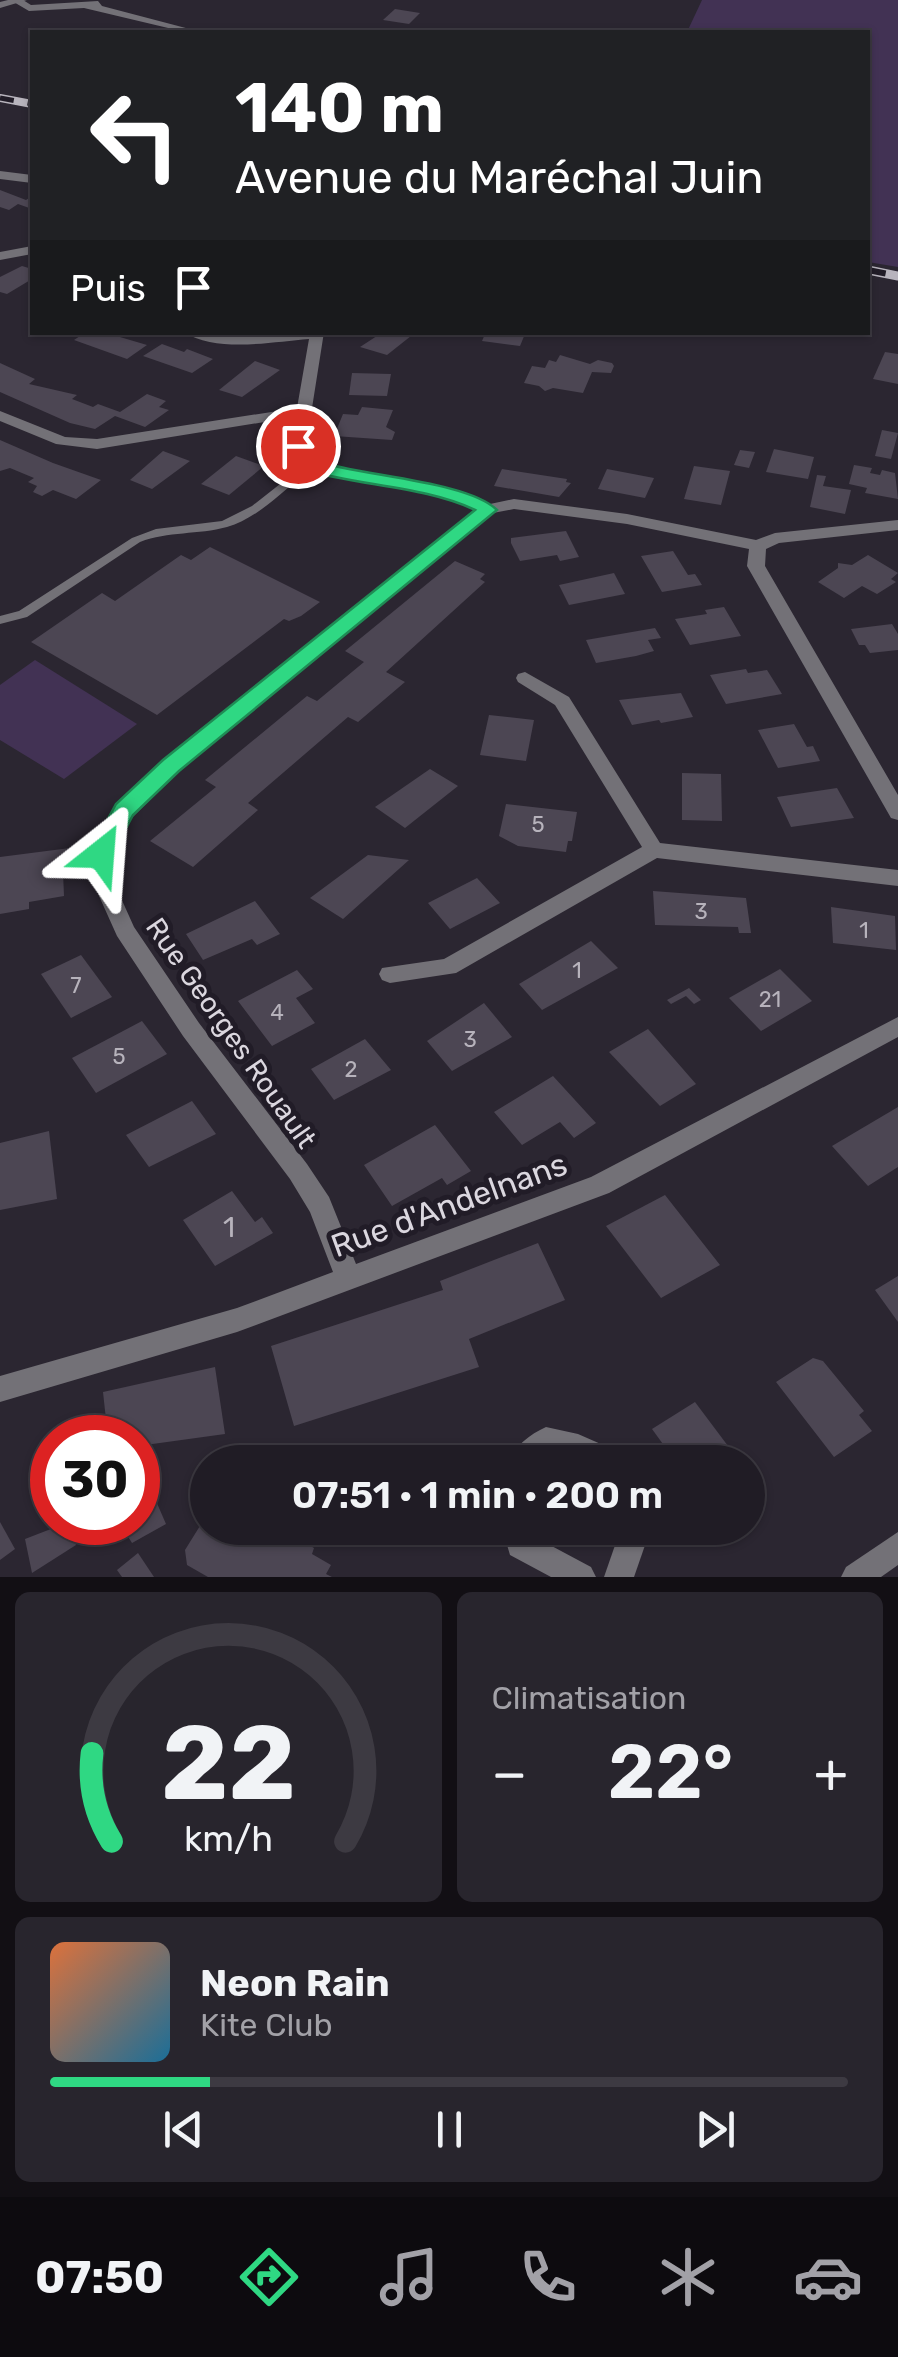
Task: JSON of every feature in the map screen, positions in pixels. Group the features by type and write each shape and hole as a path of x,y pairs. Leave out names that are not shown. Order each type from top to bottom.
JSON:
{"street":[{"path":"0,5 19,1 29,8 88,6 123,0"},
{"path":"88,6 188,30"},
{"path":"0,175 30,179"},
{"path":"0,256 30,250"},
{"path":"200,335 239,339 291,335"},
{"path":"317,335 298,446 308,465 341,476 462,497 488,510 514,504 758,546 775,538 898,525"},
{"path":"0,416 62,441 97,444 304,411"},
{"name":"Rue Georges Rouault","path":"348,1276 319,1205 110,905 101,854 124,810 171,766 488,510"},
{"path":"758,546 756,566 898,813"},
{"path":"525,678 562,701 654,850"},
{"path":"390,974 448,966 654,850 898,878"},
{"name":"Rue d'Andelnans","path":"0,1390 237,1320 600,1185 898,1026"},
{"path":"520,1545 582,1577"},
{"path":"619,1577 630,1545"},
{"path":"856,1577 898,1547"}],"lane":[{"path":"0,620 23,614 156,532 225,524 241,516 308,465"}],"shaded area":[{"path":"702,0 898,0 898,267 870,262 870,30 688,30"},
{"path":"35,660 137,724 64,779 0,740 0,685"}],"building":[{"path":"395,9 420,13 409,24 383,20"},
{"path":"0,190 26,200 30,197 30,208 18,204 9,210 0,207"},
{"path":"22,266 30,268 30,280 7,294 0,292 0,277"},
{"path":"82,335 113,335 147,345 127,359 74,340"},
{"path":"378,335 412,335 387,355 360,347"},
{"path":"485,335 525,335 520,346 482,341"},
{"path":"162,344 213,359 192,373 143,356"},
{"path":"885,352 898,354 898,384 873,379"},
{"path":"560,355 614,366 611,373 592,372 583,393 553,388 545,391 524,383 532,366 545,368 549,360 556,362"},
{"path":"255,361 280,370 242,397 219,390"},
{"path":"0,363 35,379 29,384 77,395 72,399 93,407 98,404 120,412 147,394 166,401 159,407 169,410 145,427 115,416 95,429 70,423 0,392"},
{"path":"352,373 391,374 387,396 349,395"},
{"path":"362,407 393,410 386,427 395,432 392,440 334,436 343,414 358,415"},
{"path":"882,430 898,433 891,459 875,456"},
{"path":"0,440 101,480 76,499 53,490 42,496 33,492 37,486 28,482 34,478 10,468 0,471"},
{"path":"774,449 814,457 808,479 766,472"},
{"path":"740,450 755,452 749,468 734,465"},
{"path":"163,451 190,461 152,489 130,480"},
{"path":"236,456 264,466 229,495 201,484"},
{"path":"854,465 872,468 870,473 880,475 882,470 895,473 898,499 865,493 867,488 849,484"},
{"path":"694,466 730,471 721,505 684,499"},
{"path":"502,469 567,479 571,483 559,497 494,486"},
{"path":"607,469 654,478 645,498 598,489"},
{"path":"817,475 826,476 823,486 851,490 845,514 810,507"},
{"path":"566,531 579,557 560,561 557,555 520,561 511,543 511,538"},
{"path":"210,547 320,602 301,616 284,619 157,715 31,642 102,593 115,601 181,555 191,560"},
{"path":"673,551 688,575 695,574 702,585 662,592 641,556"},
{"path":"868,555 898,573 891,579 896,582 877,594 862,586 844,598 818,582 838,568 838,563 852,565"},
{"path":"455,561 485,574 480,579 485,582 386,672 405,682 358,722 348,717 248,803 258,810 193,867 150,841 216,787 205,780 307,696 317,701 364,662 345,651"},
{"path":"614,573 625,594 569,605 559,585"},
{"path":"724,607 741,636 690,645 675,619"},
{"path":"892,624 898,634 898,650 870,653 865,645 859,645 851,629"},
{"path":"655,628 661,638 648,640 654,651 596,663 586,640"},
{"path":"746,669 748,673 767,670 782,694 726,704 710,675"},
{"path":"681,693 693,717 661,723 659,720 632,725 619,700"},
{"path":"489,715 534,720 526,761 480,755"},
{"path":"794,724 820,761 778,768 758,730"},
{"path":"430,769 458,786 405,828 375,807"},
{"path":"682,773 721,774 722,821 682,820"},
{"path":"837,788 854,818 791,827 777,797"},
{"path":"506,804 577,812 566,852 518,846 499,836"},
{"path":"70,848 71,871 63,872 64,896 29,902 29,909 0,914 0,857"},
{"path":"368,855 409,860 343,919 310,898"},
{"path":"477,878 500,903 450,929 428,903"},
{"path":"653,891 746,898 751,933 739,933 738,927 655,925"},
{"path":"255,901 280,934 257,945 252,939 203,960 186,934"},
{"path":"831,907 895,916 896,950 833,943"},
{"path":"591,941 618,968 542,1010 519,984"},
{"path":"81,955 112,997 71,1018 41,974"},
{"path":"780,969 812,1001 761,1031 729,998"},
{"path":"297,970 313,989 296,998 315,1023 272,1046 238,1001"},
{"path":"689,988 701,1000 694,1004 686,996 671,1004 667,1000"},
{"path":"484,1003 512,1037 452,1071 427,1041"},
{"path":"142,1021 167,1054 96,1093 72,1058"},
{"path":"648,1029 696,1084 660,1106 609,1052"},
{"path":"365,1039 391,1070 334,1100 311,1069"},
{"path":"553,1076 596,1123 574,1138 560,1122 522,1145 494,1112"},
{"path":"192,1101 216,1134 149,1167 126,1135"},
{"path":"898,1107 898,1167 868,1186 832,1146"},
{"path":"435,1125 471,1171 447,1185 442,1178 392,1206 364,1165"},
{"path":"49,1131 57,1199 0,1210 0,1143"},
{"path":"232,1191 255,1222 262,1217 273,1233 215,1266 183,1220"},
{"path":"665,1195 720,1265 661,1298 606,1226"},
{"path":"538,1243 565,1300 469,1339 479,1367 294,1426 271,1346 443,1290 440,1281"},
{"path":"898,1276 898,1322 875,1290"},
{"path":"813,1358 823,1361 864,1411 859,1415 872,1431 834,1457 776,1382"},
{"path":"215,1367 225,1434 160,1443 160,1415 106,1415 103,1392"},
{"path":"695,1402 727,1445 664,1445 652,1429"},
{"path":"0,1522 15,1549 0,1560"},
{"path":"30,1537 30,1545 76,1545 32,1573 25,1539"},
{"path":"190,1542 190,1545 309,1545 314,1548 312,1554 331,1565 326,1574 332,1577 208,1577 187,1565 185,1550"},
{"path":"138,1553 154,1577 122,1577 117,1570"}],"railway":[{"path":"0,98 30,104"},
{"path":"870,270 898,276"}],"route":[{"path":"101,854 124,810 171,766 488,510 462,497 341,476 308,465 298,446"}]}
